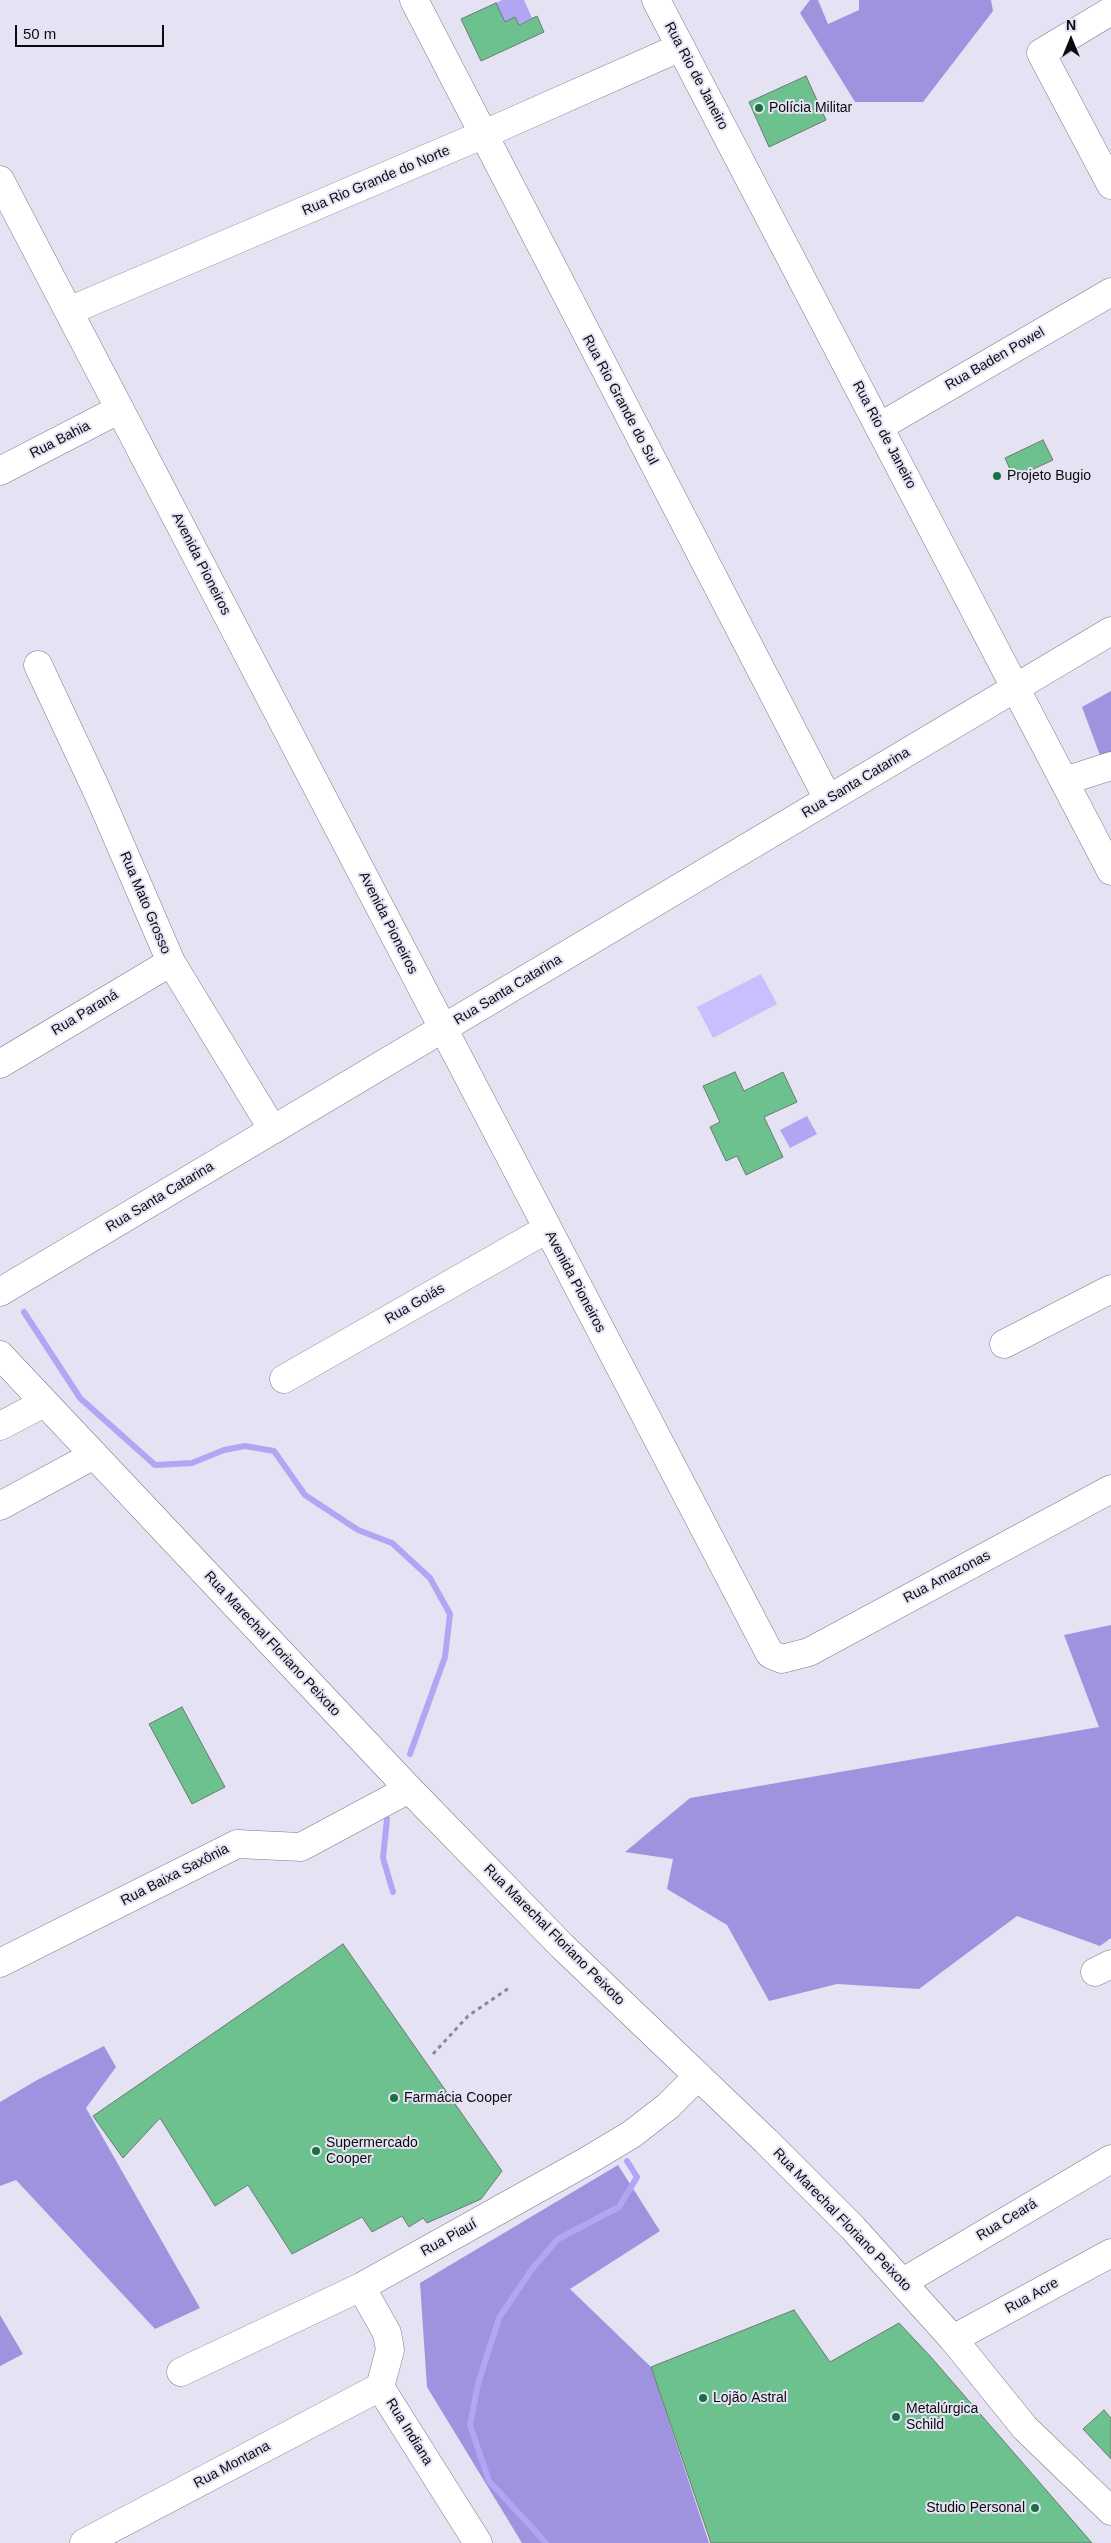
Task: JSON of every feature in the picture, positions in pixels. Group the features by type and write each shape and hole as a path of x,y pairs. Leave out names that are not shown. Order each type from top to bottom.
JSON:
{"street":[{"name":"Rua Rio Grande do Sul","path":"414,0 482,135 828,799"},
{"name":"Rua Rio de Janeiro","path":"656,0 1111,871"},
{"path":"1111,11 1041,53 1111,185"},
{"name":"Rua Rio Grande do Norte","path":"69,311 482,135 681,47"},
{"name":"Avenida Pioneiros","path":"0,180 763,1643 770,1654 782,1659"},
{"name":"Rua Baden Powel","path":"879,427 1111,292"},
{"name":"Rua Bahia","path":"0,471 120,409"},
{"name":"Rua Santa Catarina","path":"0,1292 1111,631"},
{"name":"Rua Mato Grosso","path":"38,664 98,793 171,962 273,1130"},
{"path":"1064,781 1111,766"},
{"name":"Rua Paraná","path":"3,1055 171,962"},
{"name":"Rua Goiás","path":"284,1378 547,1229"},
{"path":"1004,1344 1111,1289"},
{"name":"Rua Marechal Floriano Peixoto","path":"0,1355 409,1788 562,1946 853,2228 953,2339 1025,2428 1110,2508"},
{"path":"0,1426 44,1403"},
{"path":"0,1506 94,1456"},
{"name":"Rua Amazonas","path":"782,1659 809,1652 1111,1489"},
{"name":"Rua Baixa Saxônia","path":"0,1963 237,1844 301,1847 409,1788"},
{"name":"Rua Piauí","path":"181,2372 361,2287 624,2138 668,2106 698,2076"},
{"name":"Rua Ceará","path":"903,2282 1111,2158"},
{"name":"Rua Acre","path":"953,2339 1111,2253"},
{"name":"Rua Indiana","path":"361,2287 388,2333 390,2350 380,2387 468,2540"},
{"name":"Rua Montana","path":"84,2543 380,2387"}],"path":[{"path":"433,2054 468,2016 508,1988"}],"shaded area":[{"path":"502,0 524,0 532,18 519,24 515,17 505,22 496,3"},
{"path":"810,0 818,0 828,24 859,10 859,0 991,0 993,11 923,102 855,102 800,13"},
{"path":"1111,691 1111,756 1101,758 1082,707"},
{"path":"761,974 777,1004 713,1038 697,1007"},
{"path":"807,1116 817,1134 790,1148 780,1130"},
{"path":"1111,1625 1111,1938 1100,1946 1017,1916 919,1989 837,1984 769,2001 727,1925 667,1889 673,1859 625,1852 690,1798 1099,1727 1064,1635"},
{"path":"104,2046 116,2067 86,2108 200,2308 155,2329 16,2180 0,2186 0,2102 37,2080"},
{"path":"618,2165 660,2231 570,2289 651,2367 709,2543 522,2543 427,2387 420,2283"},
{"path":"0,2315 23,2354 0,2366"}],"building":[{"path":"496,3 505,22 515,17 519,25 537,16 544,32 481,61 461,19"},
{"path":"806,76 826,120 769,147 749,102"},
{"path":"1043,440 1053,460 1014,478 1005,458"},
{"path":"735,1072 744,1091 783,1072 797,1102 764,1117 783,1157 746,1175 737,1156 726,1161 710,1127 720,1122 703,1086"},
{"path":"182,1707 225,1787 192,1804 149,1724"},
{"name":"Supermercado Cooper","path":"343,1944 502,2171 481,2199 427,2223 423,2218 409,2227 402,2216 372,2232 362,2217 292,2254 248,2185 215,2206 160,2118 123,2158 93,2116"},
{"name":"Metalúrgica Schild","path":"794,2310 830,2362 899,2323 930,2356 1092,2543 711,2543 651,2367"},
{"path":"1104,2410 1111,2418 1111,2459 1083,2429"}],"waterway":[{"path":"24,1312 80,1398 155,1465 192,1463 224,1450 245,1446 274,1451 305,1495 358,1530 392,1543 430,1578 450,1614 445,1657 410,1754"},
{"path":"387,1819 383,1858 393,1892"},
{"path":"546,2543 489,2481 470,2425 478,2384 499,2318 532,2269 558,2239 619,2207 637,2177 627,2161"}],"place":[{"name":"Polícia Militar","path":"759,108"},
{"name":"Projeto Bugio","path":"997,476"},
{"name":"Farmácia Cooper","path":"394,2098"},
{"name":"Supermercado Cooper","path":"316,2151"},
{"name":"Lojão Astral","path":"703,2398"},
{"name":"Metalúrgica Schild","path":"896,2417"},
{"name":"Studio Personal","path":"1035,2508"}]}
